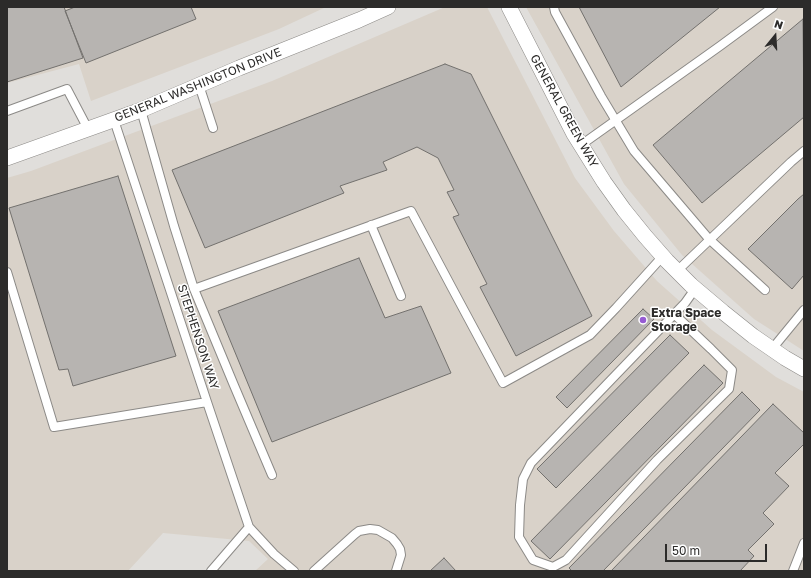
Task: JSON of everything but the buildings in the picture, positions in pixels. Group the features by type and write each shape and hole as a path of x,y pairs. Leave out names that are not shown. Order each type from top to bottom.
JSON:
{"street":[{"name":"GENERAL WASHINGTON DRIVE","path":"7,158 141,110 388,7"},
{"name":"GENERAL GREEN WAY","path":"509,7 574,134 604,182 624,210 677,271 722,312 753,336 804,369"}],"lane":[{"path":"554,7 555,12 615,120 634,151 710,240 765,290"},
{"path":"581,145 773,7"},
{"path":"198,85 213,128"},
{"path":"7,111 67,89 88,129"},
{"path":"141,110 174,226 194,289 272,475"},
{"name":"STEPHENSON WAY","path":"114,120 206,402 249,526 274,554 294,571"},
{"path":"677,271 804,151"},
{"path":"194,289 411,211 503,383 590,336 663,256"},
{"path":"371,225 401,296"},
{"path":"7,272 54,427 206,402"},
{"path":"674,314 732,370 729,389 657,460 566,560 553,567 533,560 519,537 520,505 523,479 531,463 674,314 685,303 696,289"},
{"path":"772,349 804,310"},
{"path":"211,571 249,526"},
{"path":"314,571 359,531 370,529 378,530 392,538 397,544 400,549 400,555 396,571"},
{"path":"793,571 804,543"}],"shaded area":[{"path":"7,7 326,7 279,29 91,101 79,64 7,83"},
{"path":"445,7 487,7 575,178 614,231 657,281 712,330 776,377 804,392 804,571 255,571 268,559 249,541 163,533 128,571 7,571 7,178 31,171 272,81"},
{"path":"526,7 804,7 804,351 754,319 682,255 624,184"}],"place":[{"name":"Extra Space Storage","path":"643,320"}]}
